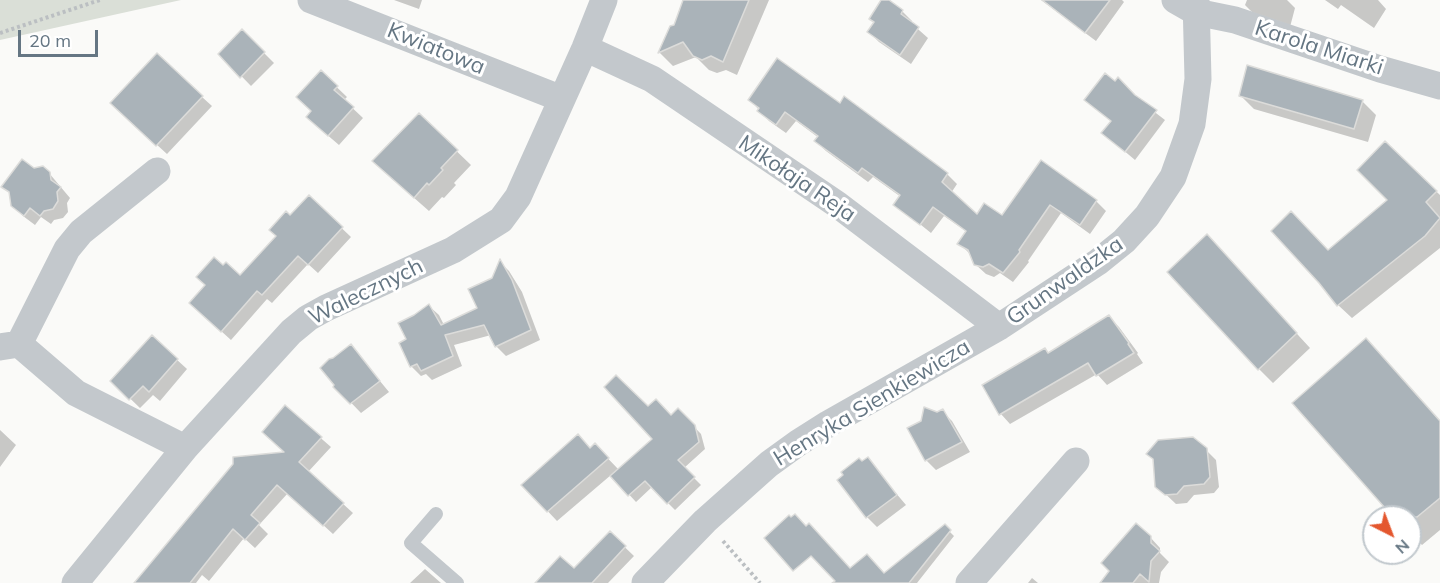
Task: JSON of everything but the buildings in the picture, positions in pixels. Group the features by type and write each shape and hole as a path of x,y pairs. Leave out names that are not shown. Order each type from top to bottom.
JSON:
{"street":[{"name":"Kwiatowa","path":"311,0 562,99"},
{"name":"Walecznych","path":"75,583 185,448 291,332 308,318 453,250 501,220 518,197 604,0"},
{"name":"Karola Miarki","path":"1196,3 1234,20 1380,69 1440,86"},
{"name":"Grunwaldzka","path":"999,327 1098,262 1124,241 1160,198 1173,177 1192,124 1198,79 1196,3"},
{"name":"Mikołaja Reja","path":"585,48 652,79 838,205 999,327"},
{"path":"157,171 81,232 67,249 9,345 76,393 185,448"},
{"name":"Henryka Sienkiewicza","path":"645,583 705,521 769,464 798,443 999,327"},
{"path":"969,583 1076,461"}],"lane":[{"path":"436,514 411,543 457,583"}],"path":[{"path":"0,33 100,0"},
{"path":"705,521 760,583"}],"shaded area":[{"path":"0,0 181,0 0,40"}]}
